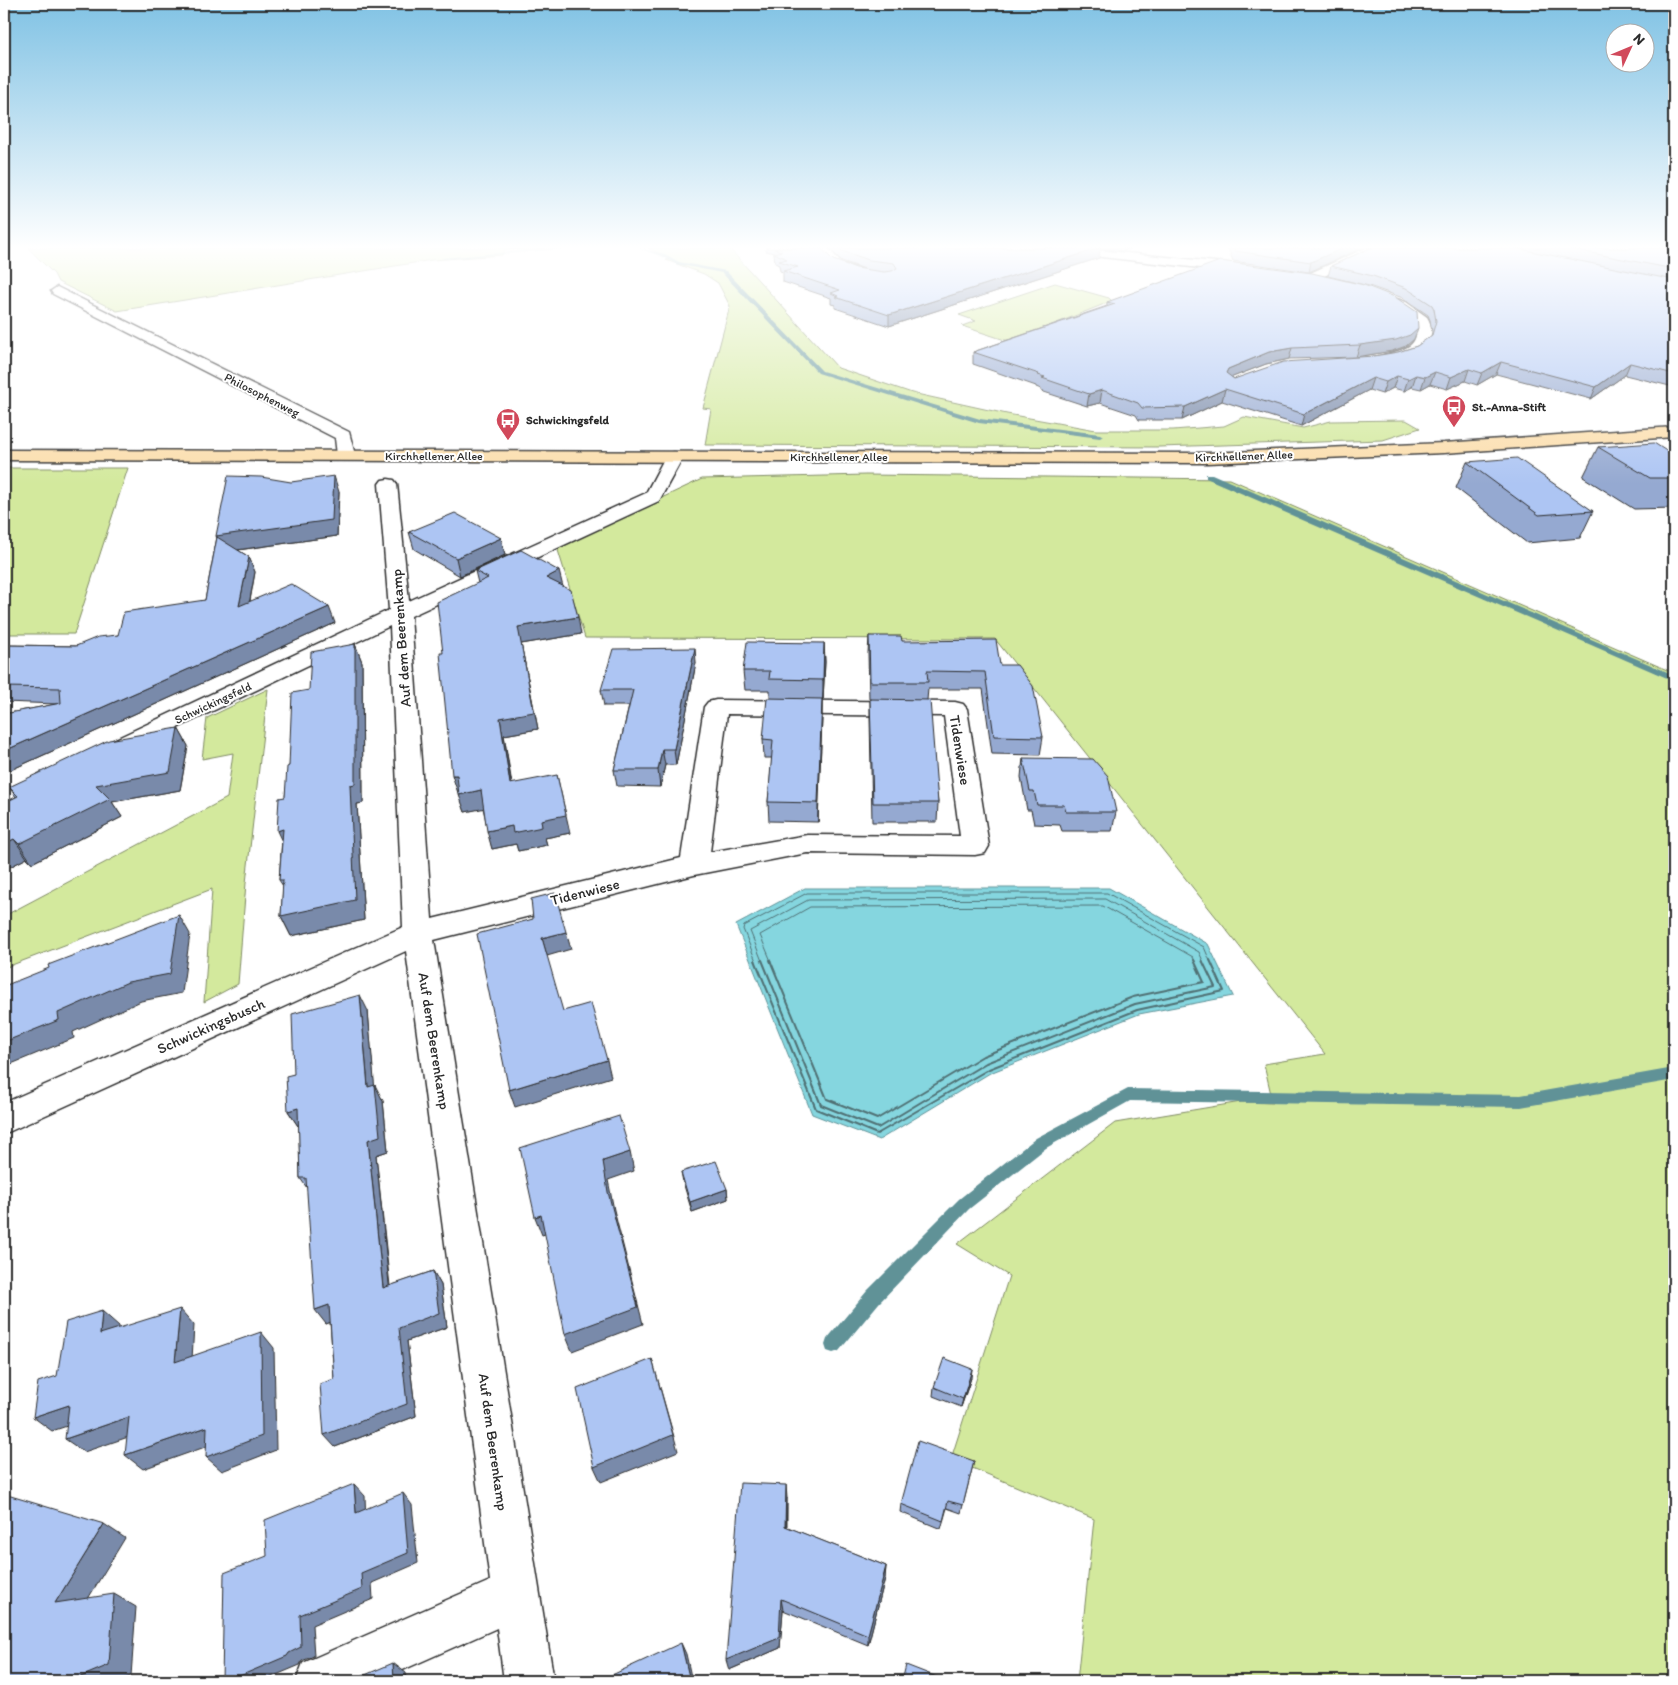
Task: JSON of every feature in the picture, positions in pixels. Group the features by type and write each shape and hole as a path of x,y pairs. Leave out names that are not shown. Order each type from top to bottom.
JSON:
{"main road":[{"name":"Kirchhellener Allee","path":"4,455 1207,458 1444,448 1674,432"}],"street":[{"name":"Philosophenweg","path":"127,327 343,436 346,455"},
{"path":"1378,360 1401,355 1419,346 1424,337 1423,327"},
{"name":"Schwickingsfeld","path":"96,757 400,613 653,497 674,457"},
{"name":"Auf dem Beerenkamp","path":"388,484 400,613 418,933 529,1681"},
{"name":"Tidenwiese","path":"418,933 694,866 807,844 975,846 955,709 716,706 694,866"},
{"path":"4,801 70,769"},
{"name":"Schwickingsbusch","path":"4,1119 418,933"},
{"path":"321,1681 515,1595"}],"green space":[{"path":"725,327 800,327 838,368 912,393 1007,414 1096,430 1173,430 1224,426 1244,417 1303,428 1331,421 1406,420 1420,428 1383,440 1159,447 705,445 711,409 703,408"},
{"path":"964,327 1048,327 1014,340 1005,340"},
{"path":"4,468 128,468 74,634 4,634"},
{"path":"866,475 1230,479 1674,673 1674,1681 1077,1681 1094,1519 951,1459 1009,1276 957,1244 1115,1123 1241,1102 1273,1103 1264,1064 1325,1054 995,639 585,638 557,547 702,479"},
{"path":"268,689 246,883 238,984 204,1002 212,889 4,968 4,916 227,798 233,753 202,759 207,718"}],"water":[{"path":"805,888 1109,888 1208,944 1233,996 1139,1014 990,1073 879,1140 812,1114 736,925"}],"building":[{"path":"1048,327 1418,327 1410,335 1396,340 1360,345 1292,348 1269,352 1228,369 1226,373 1234,379 1283,362 1374,356 1398,352 1417,346 1432,335 1434,327 1674,327 1674,374 1630,363 1596,387 1501,362 1482,373 1469,369 1451,377 1435,372 1425,377 1416,375 1408,379 1397,376 1386,382 1373,378 1304,414 1225,389 1185,407 1142,408 1138,403 1102,390 1089,394 1042,378 1045,377 1039,374 973,352"},
{"path":"1654,443 1668,452 1674,451 1674,478 1650,478 1598,447"},
{"path":"1517,458 1593,511 1539,515 1467,462"},
{"path":"228,476 261,477 291,482 334,476 332,520 216,536"},
{"path":"455,513 501,538 456,558 409,532"},
{"path":"217,537 249,557 239,606 291,584 329,607 4,751 4,714 61,703 60,688 4,687 4,645 76,646 98,637 118,635 124,612 205,600"},
{"path":"521,550 559,571 546,578 571,590 578,617 518,627 534,712 500,718 510,784 557,775 566,815 541,820 542,827 513,833 512,826 487,831 481,790 459,795 457,775 452,775 440,653 443,653 437,602 488,578 475,571"},
{"path":"869,636 901,636 902,641 996,640 1000,665 1017,665 1033,686 1043,737 994,736 985,672 927,671 928,682 870,682"},
{"path":"747,642 824,643 823,680 769,679 770,671 743,671"},
{"path":"355,644 355,784 350,785 355,900 281,916 283,880 279,880 283,829 277,831 279,798 285,797 287,767 289,766 292,693 309,690 311,652"},
{"path":"695,648 674,749 662,749 658,770 614,770 633,690 601,690 613,649"},
{"path":"767,698 822,699 818,803 768,802 773,740 763,739"},
{"path":"870,699 930,700 938,803 873,803"},
{"path":"178,728 170,772 96,785 110,799 19,844 14,839 4,844 4,803 18,796 9,787 109,740"},
{"path":"1023,758 1093,759 1108,776 1116,812 1066,812 1064,805 1037,805 1034,791 1030,791"},
{"path":"555,893 566,932 542,938 563,1011 591,1003 607,1060 509,1090 477,934 533,919 531,899"},
{"path":"179,915 170,974 128,982 58,1013 59,1020 4,1042 4,986 49,968 48,965"},
{"path":"360,995 368,1087 375,1085 380,1136 368,1140 383,1288 433,1271 439,1313 399,1328 407,1404 324,1435 320,1384 334,1379 329,1305 315,1310 306,1178 300,1178 298,1108 288,1111 286,1076 294,1074 292,1014"},
{"path":"619,1116 630,1152 603,1161 608,1192 638,1307 565,1334 541,1215 535,1217 520,1148"},
{"path":"716,1161 727,1189 690,1202 681,1172"},
{"path":"180,1309 175,1362 261,1332 262,1436 206,1457 207,1427 125,1455 129,1417 65,1439 69,1405 33,1417 38,1382 57,1376 66,1322 102,1311 100,1334"},
{"path":"944,1358 972,1369 963,1399 934,1387"},
{"path":"652,1359 673,1435 594,1467 577,1389"},
{"path":"918,1441 974,1461 963,1505 948,1501 943,1521 901,1504"},
{"path":"740,1483 786,1485 785,1526 886,1566 868,1635 781,1599 779,1638 726,1660"},
{"path":"354,1484 356,1513 403,1493 408,1553 361,1573 362,1589 300,1615 301,1647 287,1656 228,1681 222,1681 224,1573 267,1556 265,1520"},
{"path":"4,1494 104,1524 55,1603 114,1594 109,1665 71,1681 4,1681"},
{"path":"681,1643 690,1681 599,1681"},
{"path":"393,1663 394,1681 351,1681"},
{"path":"906,1665 947,1681 902,1681"}],"waterway":[{"path":"776,327 820,372 979,421 1100,436"},
{"path":"1209,476 1674,678"},
{"path":"833,1345 873,1297 964,1204 1041,1143 1128,1095 1521,1101 1674,1074"}],"place":[{"name":"St.-Anna-Stift","path":"1454,428"},
{"name":"Schwickingsfeld","path":"508,441"}]}
